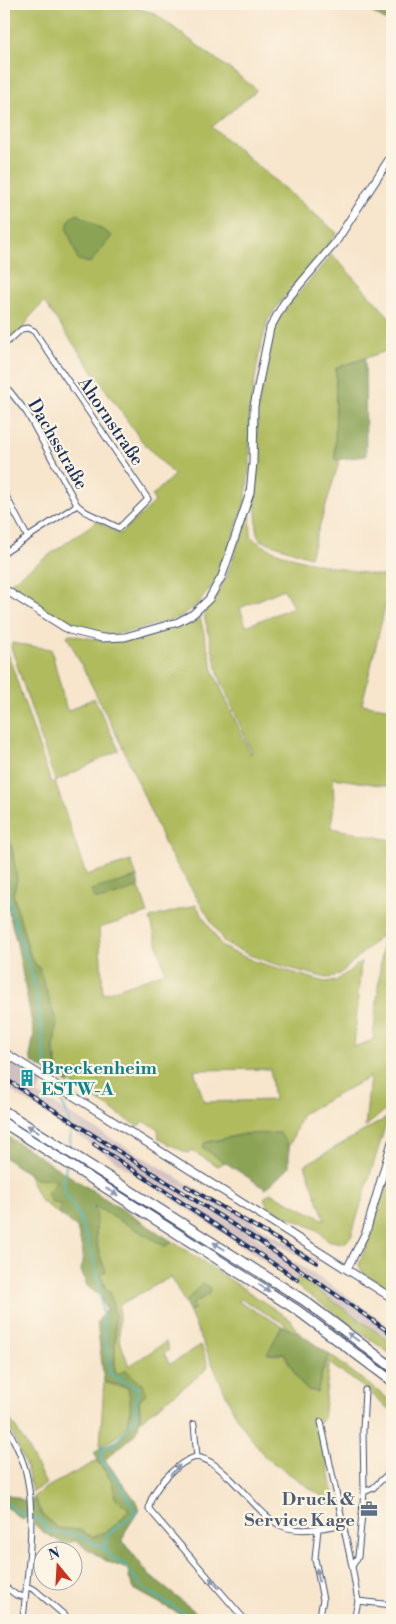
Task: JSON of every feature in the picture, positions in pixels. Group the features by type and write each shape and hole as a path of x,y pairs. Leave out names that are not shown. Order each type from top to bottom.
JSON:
{"highway":[{"path":"4,1111 305,1301 392,1366"},
{"path":"4,1123 297,1310 392,1381"}],"street":[{"path":"4,589 69,630 85,635 109,638 140,634 178,622 193,614 210,599 222,576 250,493 254,462 254,406 270,328 284,303 335,243 392,155"},
{"name":"Ahornstraße","path":"4,346 22,329 28,328 34,332 148,499 119,528"},
{"name":"Dachsstraße","path":"4,384 27,413 77,505 86,512 119,528"},
{"path":"4,492 27,536"},
{"path":"4,553 27,536 77,505"},
{"path":"4,1052 392,1298"},
{"path":"347,1268 366,1232 392,1142"},
{"path":"352,1566 358,1557 364,1492 363,1430 365,1390"},
{"path":"4,1420 24,1467 29,1488 30,1520 23,1620"},
{"path":"321,1422 344,1524 358,1601 354,1620"},
{"path":"194,1424 197,1457"},
{"path":"246,1620 149,1509 156,1490 181,1464 197,1457 217,1466 279,1526 305,1531 344,1524"},
{"path":"364,1492 372,1488 392,1470"},
{"path":"318,1529 315,1559 323,1600 319,1620"},
{"path":"4,1586 16,1595 25,1597"},
{"path":"26,1586 33,1588 70,1620"},
{"path":"358,1601 392,1605"}],"shaded area":[{"path":"4,1055 44,1081 37,1094 318,1261 315,1266 140,1163 343,1293 392,1328 392,1343 299,1278 296,1282 4,1086"}],"green space":[{"path":"4,4 120,4 154,13 255,88 256,91 212,127 337,233 316,261 283,298 268,320 259,354 249,415 250,464 245,503 217,580 198,604 179,618 128,632 107,635 79,629 66,623 7,585 97,521 120,534 155,502 152,496 174,475 141,440 44,302 29,318 24,328 7,343 4,339"},
{"path":"359,4 392,4 392,17 386,21"},
{"path":"78,214 112,236 90,263 78,260 67,229 70,218"},
{"path":"332,254 392,320 392,349 336,368 335,459 340,459 310,557 260,540 257,533 256,510 252,503 257,481 257,412 272,333 281,314"},
{"path":"365,358 366,456 335,460 336,368"},
{"path":"250,510 251,537 263,546 279,553 318,564 392,578 362,704 392,709 392,787 333,778 334,804 331,828 392,840 392,929 384,933 341,973 334,977 326,978 274,963 236,949 224,942 167,849 123,748 67,636 69,634 103,639 136,637 167,628 199,614 214,673 250,753 252,753 219,676 203,611 214,600 227,575","holes":["284,589 293,607 246,626 240,608"]},
{"path":"12,643 51,649 67,711 94,698 119,750 55,782 86,875 131,861 137,877 105,899 139,887 148,913 99,928 103,994 165,972 150,918 196,905 222,947 254,961 325,982 336,981 361,962 354,1047 373,1040 383,939 392,934 392,1109 383,1112 365,1127 370,1077 302,1114 289,1147 279,1133 245,1134 204,1143 204,1148 225,1162 218,1166 192,1151 187,1153 159,1139 158,1129 145,1122 137,1126 72,1084 58,1069 39,968 31,958 13,894 17,880 12,848 4,831 4,655 6,648 51,783 55,781 11,647","holes":["270,1069 274,1100 204,1102 194,1070"]},
{"path":"4,831 12,848 17,880 13,894 31,958 39,968 57,1023 53,1052 58,1069 67,1078 69,1085 32,1062 30,1056 34,1034 17,944 4,893"},
{"path":"137,877 139,887 105,899 94,899 91,890"},
{"path":"388,1117 351,1237 344,1244 327,1240 319,1231 268,1207 264,1198 270,1193 325,1220 305,1165"},
{"path":"280,1133 289,1147 289,1167 266,1189 203,1148 204,1143 245,1134"},
{"path":"4,1134 173,1242 165,1246 94,1206 97,1217 97,1243 106,1271 101,1275 105,1287 110,1292 115,1316 115,1375 126,1370 141,1383 147,1393 139,1400 140,1413 137,1430 128,1441 105,1460 136,1501 139,1510 125,1532 123,1541 150,1576 206,1620 180,1620 183,1616 134,1589 129,1578 130,1570 108,1562 82,1545 82,1542 60,1542 40,1530 30,1516 22,1520 4,1505 4,1493 26,1501 35,1499 41,1513 57,1528 80,1530 93,1537 114,1526 129,1509 115,1498 113,1485 94,1453 123,1434 129,1421 130,1400 128,1387 104,1382 97,1322 106,1310 101,1297 87,1286 81,1271 83,1253 77,1228 59,1214 61,1205 52,1202 47,1194 57,1180 36,1179 4,1157"},
{"path":"392,1156 392,1225 388,1254 392,1258 392,1291 363,1273 359,1265 374,1223"},
{"path":"28,1173 36,1179 58,1180 61,1204 59,1214 40,1200"},
{"path":"94,1205 165,1246 173,1242 291,1320 299,1333 287,1330 285,1324 241,1299 238,1301 282,1326 268,1354 284,1353 292,1368 317,1392 325,1363 329,1365 323,1420 318,1422 336,1503 333,1504 265,1457 236,1417 189,1311 194,1309 193,1304 202,1284 185,1303 171,1277 119,1305 119,1338 129,1366 166,1342 169,1350 164,1353 170,1364 201,1345 208,1364 207,1369 141,1420 139,1400 120,1373 115,1375 115,1316 110,1292 105,1287 101,1275 105,1271 96,1237 97,1216"},
{"path":"299,1277 392,1343 392,1355 294,1284"},
{"path":"202,1283 210,1288 208,1295 193,1304 194,1309 189,1311 185,1303"},
{"path":"282,1326 299,1333 330,1355 323,1368 317,1392 307,1390 297,1378 284,1353 267,1354"},
{"path":"330,1355 392,1402 392,1412 366,1389 326,1361"},
{"path":"104,1382 128,1387 130,1415 124,1430 118,1436 100,1446"},
{"path":"4,1409 25,1443 46,1484 32,1492 27,1469 4,1414"},
{"path":"97,1461 112,1481 115,1498 129,1509 114,1526 93,1537 80,1530 57,1528 41,1513 33,1497 45,1488"}],"waterway":[{"path":"4,846 9,899 36,991 49,1077"},
{"path":"51,1084 64,1106 68,1119 69,1149"},
{"path":"66,1166 65,1193 79,1216 97,1271 110,1374 137,1388 135,1418 115,1443 104,1448 101,1453 101,1459 121,1485 136,1513 107,1535 105,1551"},
{"path":"4,1502 20,1513 40,1520 49,1531 79,1536 101,1547 113,1558 124,1564 142,1587 195,1620"}],"railway":[{"path":"4,1078 259,1241 392,1334"},
{"path":"94,1144 298,1280"},
{"path":"186,1186 317,1263"}],"place":[{"name":"Breckenheim ESTW-A","path":"27,1078"},
{"name":"Druck & Service Kage","path":"369,1509"}]}
